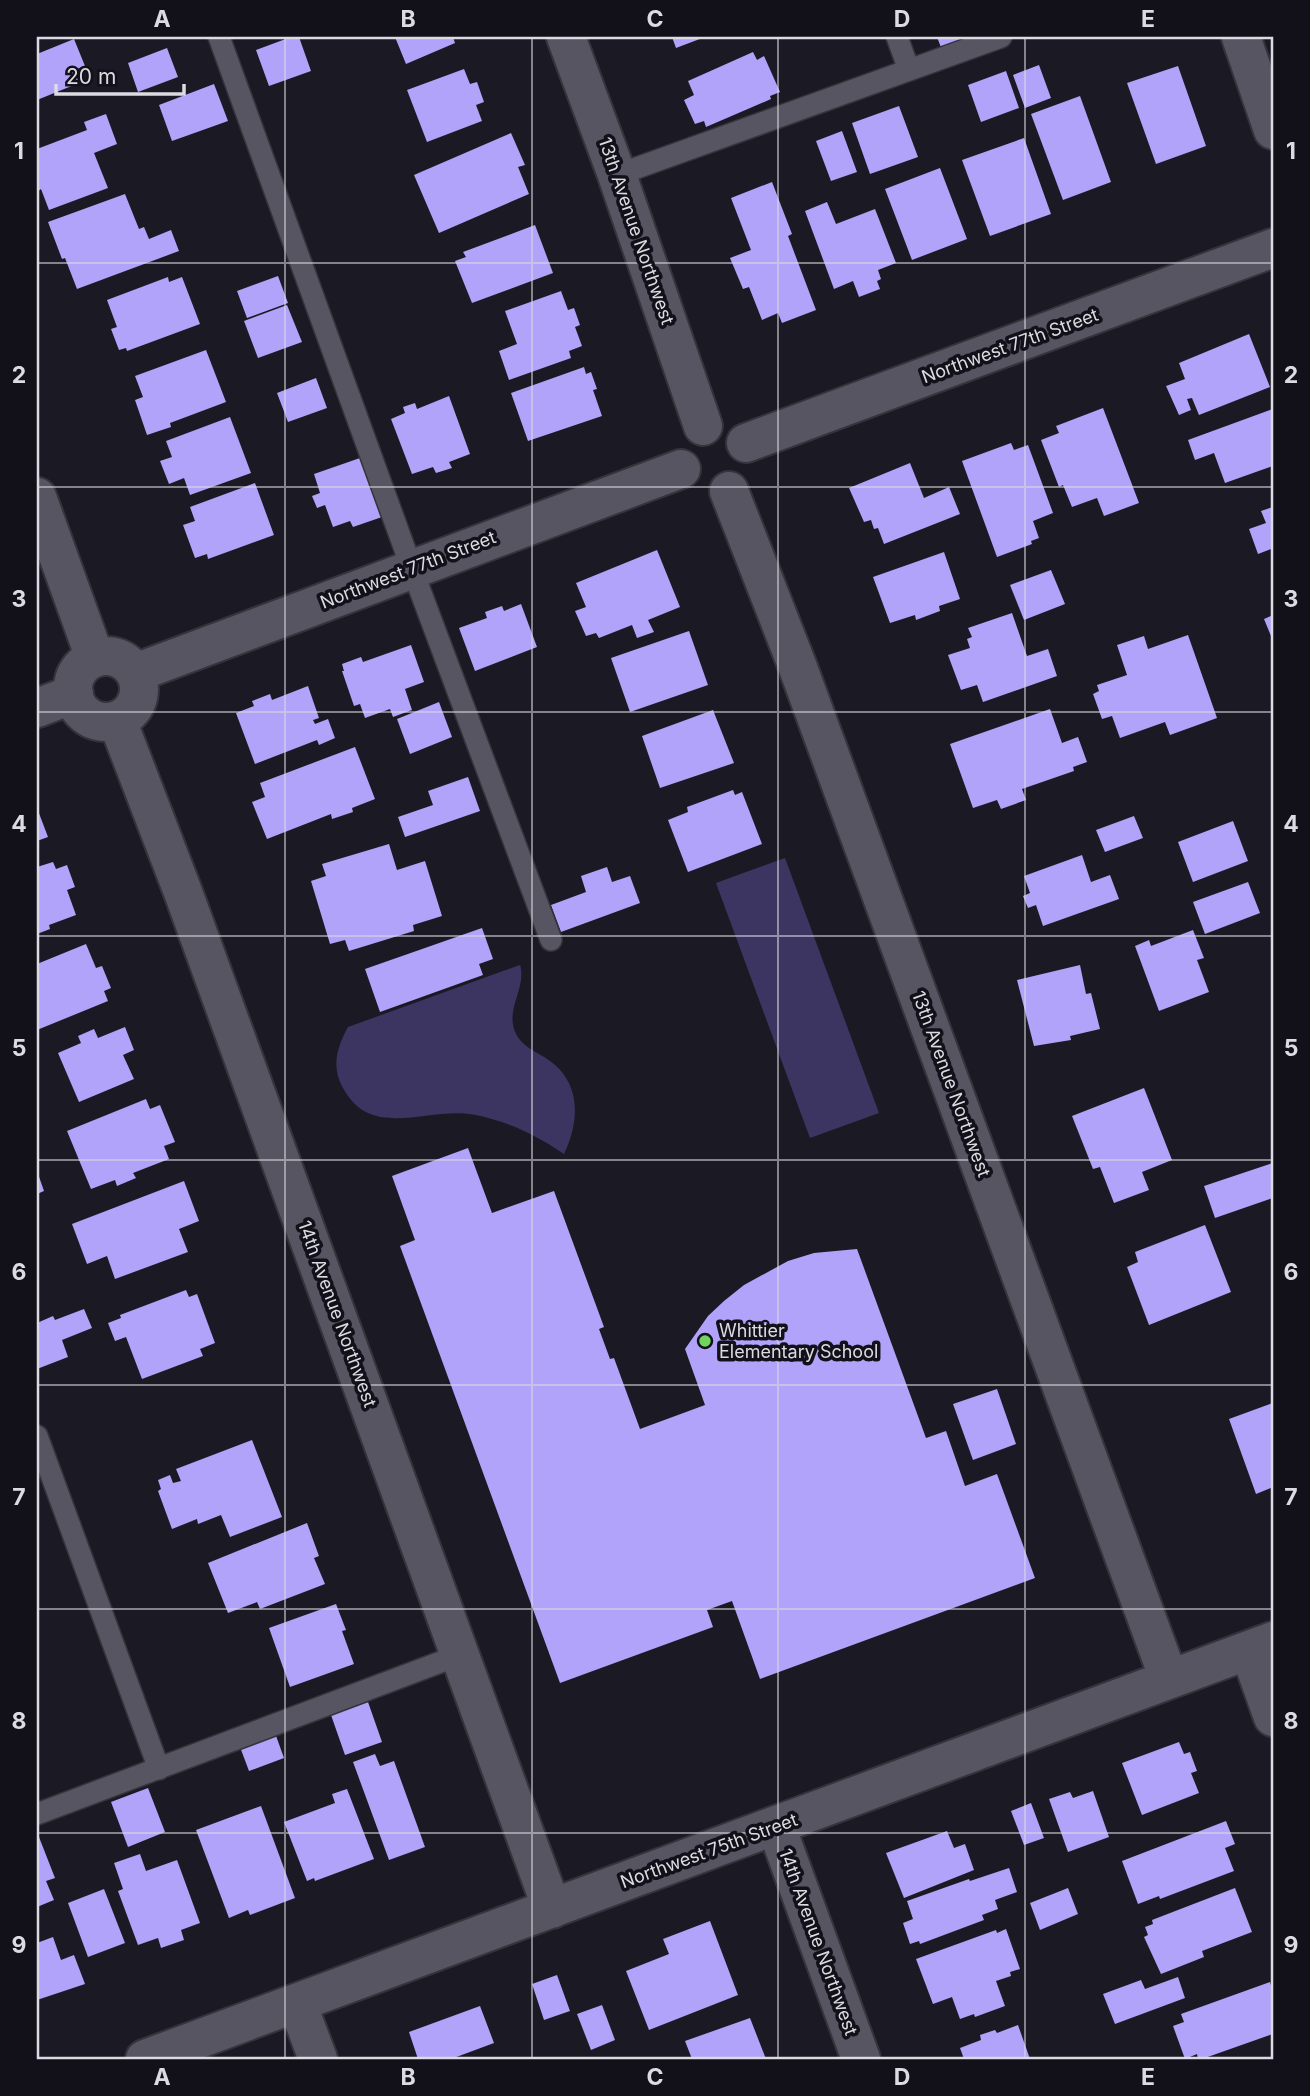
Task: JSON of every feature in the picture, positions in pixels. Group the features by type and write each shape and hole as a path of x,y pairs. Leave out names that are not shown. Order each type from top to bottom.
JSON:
{"street":[{"name":"13th Avenue Northwest","path":"566,37 617,174 703,426"},
{"path":"1241,37 1273,130"},
{"name":"Northwest 77th Street","path":"746,443 1273,248"},
{"path":"719,424 730,427 746,443 750,454 746,475 739,485 717,494 705,493 686,480 681,469 682,445 697,428 719,424"},
{"name":"Northwest 77th Street","path":"135,673 681,469"},
{"name":"13th Avenue Northwest","path":"729,491 797,665 1169,1679"},
{"path":"37,498 95,658"},
{"path":"113,657 122,660 135,673 139,682 137,701 132,709 117,720 107,722 89,718 76,703 74,685 80,669 95,658 113,657"},
{"path":"37,708 74,694"},
{"name":"14th Avenue Northwest","path":"117,720 183,892 552,1909"},
{"path":"1261,1646 1273,1717"},
{"name":"Northwest 75th Street","path":"145,2059 1261,1646"},
{"name":"14th Avenue Northwest","path":"776,1826 861,2059"},
{"path":"297,2003 318,2059"}],"lane":[{"path":"219,37 412,569 551,940"},
{"path":"897,37 909,70"},
{"path":"617,174 1001,37"},
{"path":"37,1436 159,1769"},
{"path":"37,1814 461,1654"}],"shaded area":[{"path":"785,858 879,1113 810,1138 716,883"},
{"path":"520,965 521,982 513,1016 516,1034 527,1046 560,1070 568,1081 575,1104 573,1130 564,1154 522,1130 476,1115 458,1113 385,1118 369,1114 355,1104 339,1080 336,1065 338,1050 348,1027"}],"building":[{"path":"291,37 299,37 311,71 269,86 256,50"},
{"path":"395,37 453,37 455,43 406,64"},
{"path":"672,37 705,37 676,48"},
{"path":"937,37 976,37 942,50"},
{"path":"74,39 85,66 74,70 79,83 37,100 37,54"},
{"path":"167,48 178,77 138,92 128,63"},
{"path":"753,52 757,60 764,56 780,92 770,96 771,99 706,127 704,121 695,124 684,100 694,95 688,81"},
{"path":"1039,65 1051,98 1025,108 1013,75"},
{"path":"1178,66 1206,146 1156,164 1127,83"},
{"path":"464,69 470,84 477,82 484,102 476,105 482,121 427,142 407,90"},
{"path":"1006,71 1019,108 981,122 968,85"},
{"path":"214,84 228,121 172,141 159,105"},
{"path":"1080,96 1111,182 1063,200 1031,114"},
{"path":"899,106 918,157 870,174 852,123"},
{"path":"106,114 117,144 94,153 108,188 49,210 41,189 37,192 37,149 87,130 84,122"},
{"path":"842,131 857,172 831,181 816,141"},
{"path":"511,133 525,165 518,167 529,194 439,233 414,175"},
{"path":"1024,138 1051,214 990,236 962,160"},
{"path":"940,168 967,239 912,260 885,189"},
{"path":"772,182 792,234 788,236 816,310 782,323 778,313 762,320 749,287 743,289 730,258 751,250 731,198"},
{"path":"125,194 139,229 144,227 149,239 171,230 179,251 77,289 48,222"},
{"path":"827,202 836,224 875,209 896,263 878,270 881,279 877,281 880,289 859,297 853,281 834,289 805,211"},
{"path":"535,225 553,273 472,303 455,261 466,257 463,252"},
{"path":"278,276 288,303 247,318 237,291"},
{"path":"168,277 169,282 182,277 200,324 127,351 126,348 119,350 111,329 117,327 107,300"},
{"path":"561,291 568,310 574,308 580,325 575,327 582,346 569,351 571,358 509,380 499,351 517,344 505,311"},
{"path":"287,305 302,342 258,358 244,321"},
{"path":"1249,334 1270,387 1199,415 1192,398 1187,399 1191,410 1179,415 1166,386 1185,379 1179,363"},
{"path":"206,350 226,402 170,423 171,427 147,435 135,400 143,397 135,376"},
{"path":"584,367 586,374 591,372 597,389 593,390 602,416 528,441 511,393"},
{"path":"316,378 327,408 288,422 277,393"},
{"path":"449,396 470,454 449,462 452,468 436,473 433,467 412,474 391,419 405,413 403,407 415,403 417,409"},
{"path":"1103,408 1139,503 1104,516 1097,498 1072,507 1063,485 1059,487 1041,440 1059,433 1056,426"},
{"path":"1273,409 1273,466 1225,483 1214,453 1195,460 1188,440"},
{"path":"230,417 251,473 190,495 184,478 169,484 160,461 172,457 166,441"},
{"path":"1011,443 1014,450 1028,445 1053,513 1033,521 1039,538 1031,541 1032,544 997,557 962,461"},
{"path":"360,458 382,517 353,527 350,521 333,527 325,505 317,508 312,496 320,493 314,474"},
{"path":"910,463 924,498 949,487 960,514 884,544 878,528 874,529 871,520 864,522 849,488"},
{"path":"255,483 274,535 208,559 207,554 195,558 183,525 195,521 190,507"},
{"path":"1273,507 1273,555 1271,549 1258,554 1249,529 1266,523 1261,511"},
{"path":"657,550 680,607 648,620 654,632 637,638 632,625 599,638 596,633 586,636 575,611 586,607 576,583"},
{"path":"944,552 960,599 939,606 940,611 916,620 915,615 890,623 873,577"},
{"path":"1051,570 1065,604 1024,620 1010,585"},
{"path":"521,604 537,647 475,671 459,628 487,618 485,612 502,606 504,611"},
{"path":"1012,613 1027,656 1048,649 1057,676 983,702 977,685 961,690 948,655 970,648 967,639 972,637 968,628"},
{"path":"1273,615 1273,641 1264,619"},
{"path":"689,631 708,685 630,712 611,658"},
{"path":"1188,635 1217,718 1170,735 1165,722 1120,738 1112,716 1102,719 1093,694 1099,691 1097,685 1127,675 1117,645 1144,636 1148,649"},
{"path":"411,645 424,682 405,689 412,710 393,717 390,709 365,718 360,704 354,706 342,664 361,657 363,662"},
{"path":"308,686 319,718 313,720 315,724 328,719 335,738 319,745 317,740 255,764 236,713 254,706 252,701 270,694 272,700"},
{"path":"439,702 452,737 410,754 397,719"},
{"path":"1050,709 1062,743 1078,737 1087,762 1073,767 1074,771 1022,789 1026,800 1001,809 997,800 973,808 950,744"},
{"path":"713,710 734,763 660,788 642,736"},
{"path":"355,747 375,799 352,808 353,812 332,819 331,814 267,839 252,802 265,797 260,783"},
{"path":"468,777 480,811 405,837 398,817 433,805 428,791"},
{"path":"733,790 735,795 742,792 762,844 688,872 668,820 688,812 687,807"},
{"path":"37,808 48,837 37,841"},
{"path":"1134,816 1143,838 1105,852 1096,830"},
{"path":"1233,821 1248,861 1193,882 1178,842"},
{"path":"389,844 397,870 425,861 442,916 413,925 414,931 349,951 345,940 330,944 311,881 326,876 322,864"},
{"path":"1082,855 1091,882 1110,875 1119,899 1043,926 1036,905 1028,908 1023,896 1030,893 1024,876"},
{"path":"53,862 56,869 67,865 75,887 67,890 76,915 49,925 50,929 37,934 37,867"},
{"path":"607,867 612,882 630,876 640,903 561,932 551,905 586,892 581,876"},
{"path":"1248,882 1260,913 1205,934 1193,902"},
{"path":"482,928 493,959 479,964 483,975 380,1012 365,969"},
{"path":"1193,930 1204,958 1197,960 1209,992 1159,1011 1135,946 1149,940 1151,946"},
{"path":"86,944 96,968 102,966 111,988 104,991 108,1001 37,1030 37,964"},
{"path":"1080,965 1086,994 1091,993 1100,1029 1070,1036 1071,1040 1034,1046 1017,980"},
{"path":"125,1027 134,1050 123,1055 134,1079 79,1102 58,1053 81,1043 78,1036 94,1029 98,1038"},
{"path":"1144,1088 1172,1160 1142,1172 1149,1190 1114,1203 1100,1167 1093,1169 1072,1116"},
{"path":"146,1099 150,1109 160,1105 175,1142 164,1146 169,1159 133,1173 136,1178 117,1186 115,1180 91,1189 67,1131"},
{"path":"468,1148 492,1213 554,1191 604,1327 599,1329 610,1359 614,1358 640,1429 705,1405 685,1349 708,1316 724,1301 744,1285 788,1261 814,1253 857,1249 926,1438 946,1431 965,1486 997,1474 1035,1578 760,1679 732,1601 707,1610 713,1627 560,1683 400,1246 415,1240 392,1176"},
{"path":"1273,1163 1273,1198 1215,1218 1204,1186"},
{"path":"37,1171 44,1191 37,1194"},
{"path":"184,1181 199,1221 179,1229 188,1252 115,1279 107,1256 87,1264 72,1224"},
{"path":"1205,1225 1231,1292 1149,1325 1127,1267 1138,1262 1135,1252"},
{"path":"186,1290 189,1297 197,1294 215,1343 200,1349 203,1356 142,1379 126,1337 115,1341 108,1323 121,1318 120,1315"},
{"path":"84,1309 92,1328 62,1340 68,1357 37,1369 37,1323 53,1316 55,1320"},
{"path":"997,1389 1016,1444 973,1460 953,1404"},
{"path":"1273,1403 1273,1487 1256,1494 1229,1419"},
{"path":"252,1440 282,1517 230,1537 221,1515 198,1524 197,1519 172,1529 158,1491 161,1489 158,1480 170,1475 173,1483 181,1481 176,1469"},
{"path":"307,1523 319,1556 314,1558 325,1584 260,1609 257,1602 228,1613 208,1563"},
{"path":"336,1604 346,1630 342,1631 354,1664 290,1687 269,1628"},
{"path":"368,1702 382,1742 345,1755 331,1715"},
{"path":"275,1733 284,1758 249,1771 240,1747"},
{"path":"1179,1742 1184,1754 1190,1752 1197,1771 1191,1773 1199,1793 1142,1815 1122,1763"},
{"path":"375,1754 380,1766 394,1761 425,1847 389,1860 353,1762"},
{"path":"148,1788 165,1832 128,1847 111,1802"},
{"path":"347,1789 374,1859 315,1881 314,1878 307,1881 284,1822 335,1803 332,1794"},
{"path":"1093,1791 1109,1837 1068,1852 1049,1799 1070,1792 1073,1798"},
{"path":"1031,1803 1044,1838 1024,1845 1011,1811"},
{"path":"261,1806 295,1898 250,1915 248,1910 229,1918 196,1830"},
{"path":"1226,1821 1235,1844 1225,1848 1234,1871 1160,1899 1159,1896 1138,1904 1122,1861"},
{"path":"947,1831 954,1848 965,1844 974,1870 904,1898 886,1853"},
{"path":"37,1832 55,1878 46,1881 54,1900 37,1907"},
{"path":"140,1854 146,1871 177,1860 200,1923 181,1930 184,1940 161,1948 158,1938 138,1945 118,1891 123,1889 114,1863"},
{"path":"1009,1868 1017,1892 995,1900 998,1909 982,1915 984,1920 920,1944 919,1941 910,1944 903,1923 913,1919 907,1901"},
{"path":"1068,1888 1078,1914 1040,1930 1030,1903"},
{"path":"1235,1888 1252,1932 1202,1951 1204,1957 1161,1974 1144,1937 1148,1935 1145,1927 1153,1924 1152,1920"},
{"path":"104,1889 125,1943 88,1957 68,1903"},
{"path":"710,1921 738,1995 649,2030 626,1971 669,1954 663,1939"},
{"path":"1006,1929 1020,1969 1010,1972 1011,1976 996,1981 1005,2006 975,2017 974,2014 960,2019 952,1997 933,2004 916,1959 996,1930 997,1933"},
{"path":"53,1937 61,1960 74,1955 85,1984 37,2000 37,1943"},
{"path":"557,1975 570,2011 544,2020 532,1984"},
{"path":"1178,1977 1185,1998 1115,2024 1103,1994 1141,1980 1145,1989"},
{"path":"1270,1982 1273,1993 1273,2034 1202,2059 1198,2059 1197,2054 1185,2059 1173,2026 1184,2022 1181,2014"},
{"path":"602,2005 615,2040 591,2050 577,2014"},
{"path":"480,2006 494,2043 451,2059 418,2059 409,2032"},
{"path":"750,2018 766,2059 692,2059 685,2041"},
{"path":"1018,2025 1030,2059 964,2059 960,2048 981,2040 980,2035 995,2030 997,2033"}],"place":[{"name":"Whittier Elementary School","path":"705,1341"}]}
